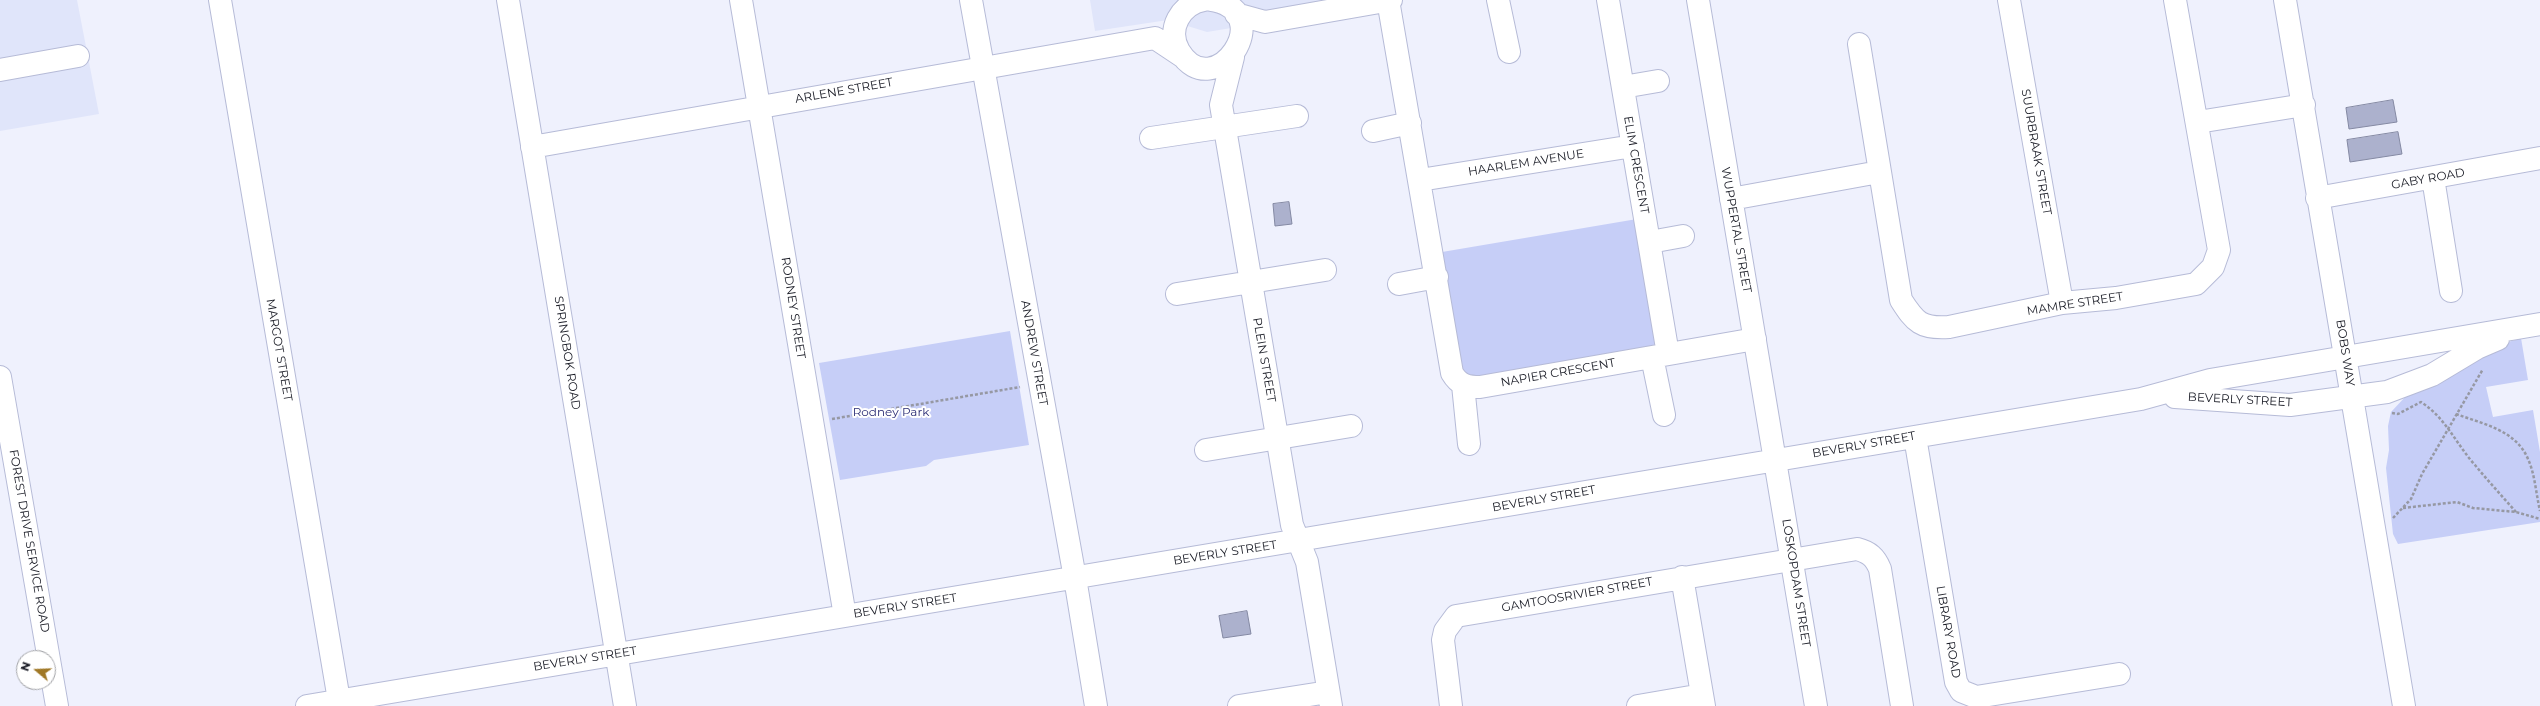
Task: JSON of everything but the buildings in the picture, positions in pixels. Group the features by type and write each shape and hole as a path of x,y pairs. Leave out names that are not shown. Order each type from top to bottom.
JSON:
{"street":[{"name":"MARGOT STREET","path":"220,0 338,700"},
{"name":"SPRINGBOK ROAD","path":"508,0 625,706"},
{"name":"RODNEY STREET","path":"741,0 845,616"},
{"name":"ANDREW STREET","path":"971,0 1075,578 1096,706"},
{"path":"1388,0 1437,277 1452,373 1463,385 1469,444"},
{"path":"1191,5 1169,21 1155,38 1187,60 1202,67 1213,67 1236,52 1265,22 1341,4 1391,0"},
{"path":"1498,0 1509,52"},
{"name":"ELIM CRESCENT","path":"1608,0 1650,242 1660,355"},
{"name":"WUPPERTAL STREET","path":"1698,0 1775,460"},
{"name":"SUURBRAAK STREET","path":"2009,0 2062,303"},
{"name":"MAMRE STREET","path":"1859,44 1901,300 1918,323 1931,328 1949,327 2062,303 2116,298 2196,284 2213,268 2219,250 2198,122 2175,0"},
{"name":"BOBS WAY","path":"2285,0 2304,105 2317,198 2404,706"},
{"path":"1187,60 1176,46 1174,34 1176,22 1191,5"},
{"path":"1224,5 1265,22"},
{"name":"PLEIN STREET","path":"1221,105 1242,36 1241,25 1224,5"},
{"name":"ARLENE STREET","path":"532,147 759,106 1155,38"},
{"path":"0,70 78,56"},
{"name":"PLEIN STREET","path":"1187,60 1208,83 1221,105 1292,525 1307,562 1329,699"},
{"path":"1623,87 1658,81"},
{"path":"2198,122 2304,105"},
{"path":"1151,138 1298,116"},
{"path":"1373,131 1410,123"},
{"name":"HAARLEM AVENUE","path":"1420,180 1633,146"},
{"name":"GABY ROAD","path":"2317,198 2540,158"},
{"path":"1731,199 1879,172"},
{"path":"2433,178 2451,290"},
{"path":"1650,242 1683,236"},
{"path":"1177,294 1325,270"},
{"path":"1399,284 1437,277"},
{"name":"BEVERLY STREET","path":"307,706 1915,437 2142,398 2210,380 2345,356 2540,325"},
{"name":"BEVERLY STREET","path":"2142,398 2188,397 2279,405 2387,392 2415,383 2446,368 2489,342 2540,325"},
{"name":"NAPIER CRESCENT","path":"1463,385 1480,387 1755,339"},
{"path":"1660,355 1664,414"},
{"name":"FOREST DRIVE SERVICE ROAD","path":"0,377 57,706"},
{"path":"1206,450 1351,426"},
{"name":"LIBRARY ROAD","path":"1915,437 1956,682 1961,692 1976,697 2119,674"},
{"name":"LOSKOPDAM STREET","path":"1775,460 1816,706"},
{"name":"GAMTOOSRIVIER STREET","path":"1451,706 1443,640 1444,631 1456,616 1792,558 1857,549 1866,551 1876,559 1880,569 1902,706"},
{"path":"1638,706 1703,701 1682,577"},
{"path":"1239,706 1329,699"}],"path":[{"path":"2388,523 2411,500 2422,474 2484,368"},
{"path":"812,422 1040,383"},
{"path":"2388,412 2398,414 2421,402 2430,408 2449,427 2475,466 2487,476 2516,512"},
{"path":"2456,414 2498,429 2511,436 2528,458 2540,511"},
{"path":"2403,508 2457,502 2473,508 2516,512 2540,519"}],"shaded area":[{"path":"0,0 77,0 99,114 0,131"},
{"path":"1090,0 1401,0 1207,32 1168,20 1095,31"}],"green space":[{"path":"1637,219 1656,342 1651,348 1475,379 1462,371 1442,252"},
{"name":"Rodney Park","path":"1010,331 1029,445 934,460 926,466 840,480 819,363"},
{"path":"2521,338 2528,380 2486,387 2493,417 2533,410 2540,452 2540,522 2398,544 2393,534 2386,468 2389,450 2388,426 2391,412 2407,395 2445,380 2493,347"}]}
